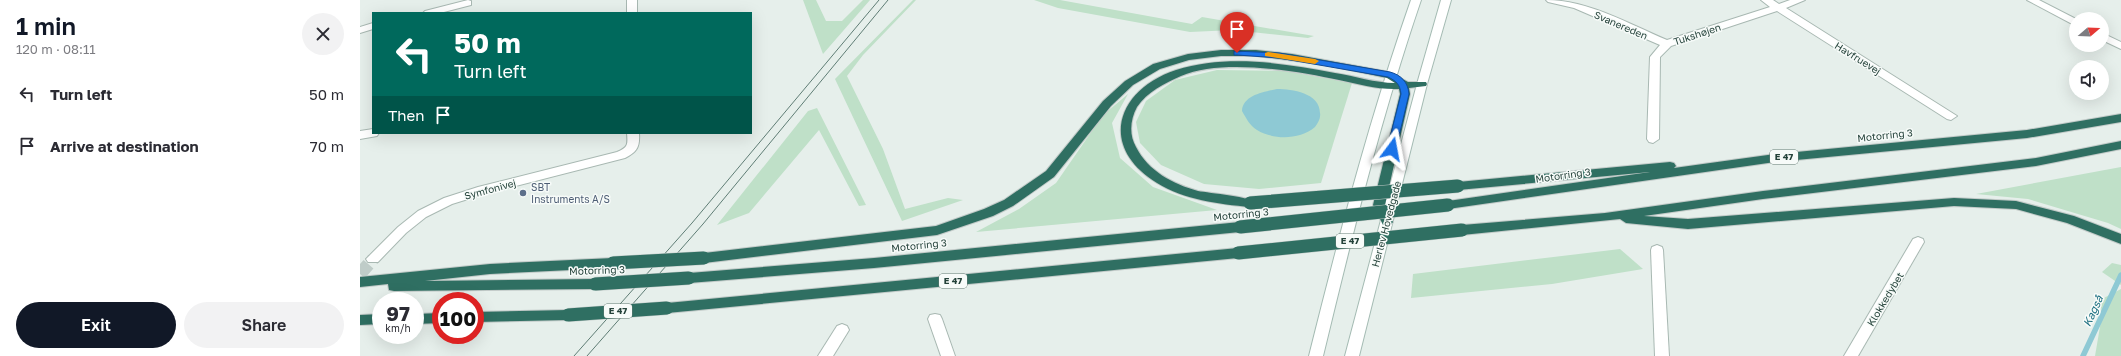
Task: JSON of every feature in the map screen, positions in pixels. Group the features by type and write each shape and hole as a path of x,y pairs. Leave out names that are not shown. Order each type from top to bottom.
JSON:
{"highway":[{"path":"360,282 490,269 704,258 937,230 1005,205 1049,175 1115,95 1130,82 1147,71 1182,59 1213,54 1279,55 1388,80 1404,86 1422,84"},
{"path":"1388,80 1293,68 1230,64 1195,68 1172,75 1151,86 1136,101 1127,118 1125,136 1131,154 1145,171 1166,184 1221,201 1250,202 1458,186 1678,165 1775,158"},
{"path":"1387,222 1379,205 1405,94 1404,86"},
{"name":"Motorring 3","path":"360,286 595,284 874,263 1448,205 1775,158 2027,134 2121,118"},
{"name":"E 47","path":"484,317 568,315 667,308 1605,217 1763,195 2036,162 2121,145"},
{"path":"1605,217 1688,224 1954,202 2016,205 2070,219 2121,239"},
{"path":"360,320 372,319"}],"street":[{"path":"632,0 632,12"},
{"path":"1316,356 1359,183 1388,80 1416,0"},
{"name":"Herlev Hovedgade","path":"1352,356 1371,277 1387,222 1422,84 1446,0"},
{"name":"Svanereden","path":"1551,0 1577,6 1667,44"},
{"name":"Havfruevej","path":"1766,0 1951,116"},
{"name":"Tukshøjen","path":"1653,139 1655,56 1659,50 1667,44 1800,0"},
{"path":"2032,0 2069,19"},
{"path":"432,12 468,3"},
{"path":"360,30 372,26"},
{"path":"2109,40 2121,46"},
{"path":"360,135 372,133"},
{"name":"Symfonivej","path":"373,259 407,226 422,214 448,200 621,155 631,150 634,144 633,134"},
{"name":"Klokkedybet","path":"1851,356 1918,242"},
{"path":"1657,250 1662,356"},
{"path":"935,319 948,356"},
{"path":"825,356 842,330"}],"green space":[{"path":"803,0 816,0 826,21 842,21 863,0 870,0 823,54"},
{"path":"913,0 916,0 863,55 847,76 883,149 905,209 948,198 963,200 902,221 835,79"},
{"path":"1034,0 1060,0 1192,24 1202,17 1314,36 1308,38 1233,30 1190,32 1058,8"},
{"path":"1217,70 1285,71 1352,83 1321,183 1259,189 1204,184 1161,165 1140,143 1136,122 1146,101 1175,80"},
{"path":"1128,94 1112,123 1120,158 1153,187 1217,210 976,232 1019,209 1056,183 1103,115"},
{"path":"817,108 866,205 859,206 819,130 749,213 717,225 808,111"},
{"path":"2121,167 2121,229 2108,223 2028,199 1976,194"},
{"path":"1620,249 1643,269 1552,284 1411,298 1413,274"},
{"path":"2112,263 2121,265 2121,285 2102,272"},
{"path":"2121,289 2121,356 2095,356 2102,315 2100,300"}],"water":[{"path":"1277,89 1297,91 1315,101 1319,106 1320,115 1315,127 1302,134 1278,137 1271,136 1257,130 1248,122 1242,111 1246,101 1255,95"}],"waterway":[{"name":"Kagså","path":"2083,356 2121,275"}],"tunnel":[{"path":"360,274 373,259"}],"tram line":[{"path":"574,356 692,223 879,0"},
{"path":"587,356 703,224 888,0"}],"slow traffic":[{"path":"1268,55 1279,55 1315,61"}],"place":[{"name":"SBT Instruments A/S","path":"523,193"}],"route":[{"path":"1237,53 1279,55 1390,74 1403,83 1405,94 1392,149"}]}
